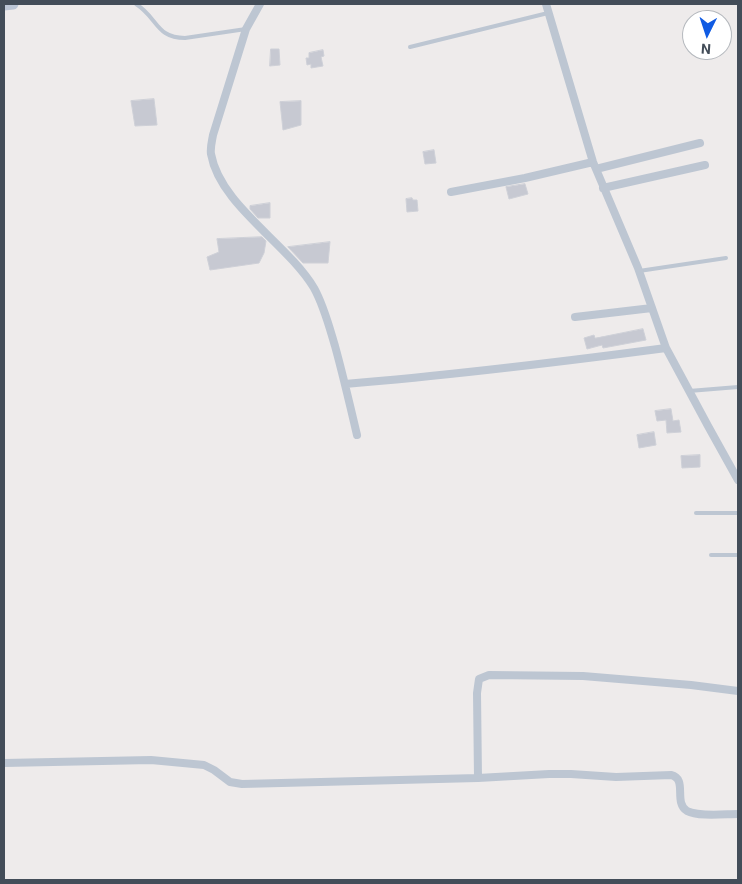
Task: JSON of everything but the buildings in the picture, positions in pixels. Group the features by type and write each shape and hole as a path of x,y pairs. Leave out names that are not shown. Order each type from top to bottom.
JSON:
{"street":[{"path":"4,6 13,4"},
{"path":"260,4 246,29 213,135 210,152 217,175 230,195 297,265 314,288 325,312 357,434"},
{"path":"546,4 594,166 639,271 666,348 738,480"},
{"path":"451,192 594,166 700,143"},
{"path":"603,188 705,165"},
{"path":"575,317 652,308"},
{"path":"345,384 568,361 666,348"},
{"path":"478,778 477,693 479,679 483,676 583,676 691,685 738,692"},
{"path":"4,763 151,760 204,765 230,782 242,784 564,774 616,777 671,775 675,776 679,781 681,802 685,810 696,814 738,814"}],"lane":[{"path":"136,4 152,16 166,36 185,38 246,29"},
{"path":"410,47 548,13"},
{"path":"639,271 726,258"},
{"path":"689,390 738,387"},
{"path":"696,513 738,513"},
{"path":"711,555 738,555"}]}
